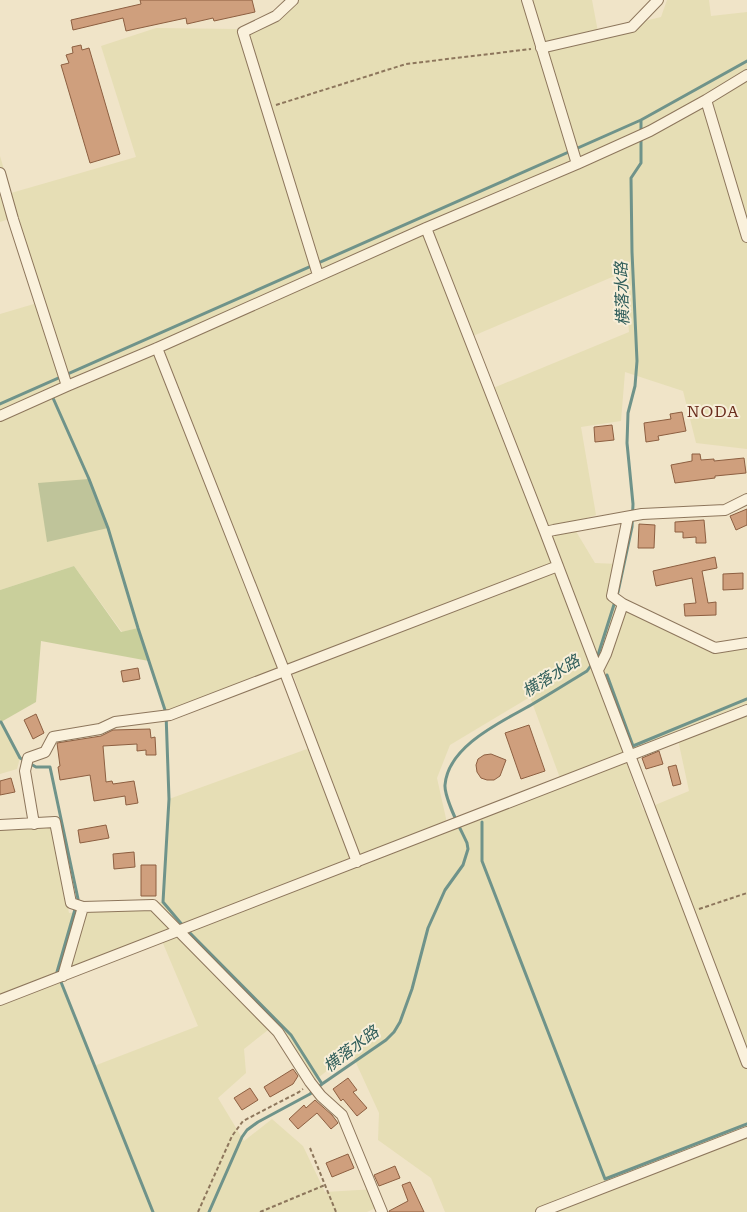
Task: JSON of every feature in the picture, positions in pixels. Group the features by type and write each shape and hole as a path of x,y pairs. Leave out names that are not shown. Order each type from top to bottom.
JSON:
{"street":[{"path":"293,0 276,16 243,32 318,275"},
{"path":"527,0 577,164"},
{"path":"541,48 632,27 658,0"},
{"path":"0,416 650,131 747,75"},
{"path":"706,100 747,237"},
{"path":"0,173 67,386"},
{"path":"426,228 545,532 747,1063"},
{"path":"157,348 284,670 357,862"},
{"path":"545,532 642,514 725,510 747,499"},
{"path":"628,517 612,596 623,604 715,648 747,643"},
{"path":"34,824 25,772 28,758 45,752 53,737 100,729 115,722 166,716 558,566"},
{"path":"598,670 606,654 623,604"},
{"path":"0,1000 193,927 449,825 747,710"},
{"path":"0,825 55,822 71,902 82,908 153,905 278,1032 310,1082 321,1096 342,1115 382,1212"},
{"path":"63,976 82,908"},
{"path":"541,1212 747,1132"}],"path":[{"path":"266,108 406,64 541,48"},
{"path":"689,912 747,893"},
{"path":"198,1212 232,1136 243,1121 299,1092 310,1082"},
{"path":"310,1148 336,1212"},
{"path":"260,1212 325,1185"}],"shaded area":[{"path":"287,0 592,0 598,32 661,17 667,0 709,0 711,16 747,12 747,449 696,443 683,391 625,372 621,421 581,427 596,515 571,523 595,563 618,564 608,600 711,652 747,649 747,1212 445,1212 431,1178 378,1140 379,1113 351,1052 314,1081 277,1023 244,1049 246,1073 218,1098 244,1141 272,1119 303,1146 325,1192 376,1189 384,1204 367,1212 0,1212 0,829 52,828 69,913 162,902 169,799 318,745 290,666 166,713 138,628 122,632 74,566 0,590 0,314 44,301 18,216 0,222 0,156 11,193 136,157 101,46 156,28 238,29 274,13","holes":["624,272 629,332 486,391 466,339","530,697 560,778 447,823 437,778 450,745","677,735 689,791 643,810 623,753","159,934 198,1026 94,1066 57,972"]},
{"path":"0,719 20,758 17,769 0,774"}],"green space":[{"path":"89,479 108,528 47,542 38,483"},
{"path":"74,566 121,632 138,628 149,661 41,641 36,702 1,722 0,590"}],"building":[{"path":"140,0 252,0 255,12 214,21 213,18 187,24 186,18 126,31 123,18 73,30 71,20 141,4"},
{"path":"81,45 82,50 89,48 120,154 90,163 61,65 69,63 66,55 73,53 72,47"},
{"path":"682,412 686,431 658,436 659,440 646,442 644,423 671,419 670,414"},
{"path":"612,425 614,440 595,442 594,427"},
{"path":"692,454 700,454 701,460 714,459 714,461 744,458 746,473 675,483 671,465 692,461"},
{"path":"747,509 747,525 736,530 730,516"},
{"path":"704,520 706,543 696,543 696,537 683,538 683,532 675,532 675,522"},
{"path":"639,524 655,525 654,548 638,548"},
{"path":"715,557 717,568 702,571 708,603 716,602 716,615 685,616 684,604 696,603 692,578 656,586 653,571"},
{"path":"743,573 743,589 723,590 723,574"},
{"path":"138,668 140,679 123,682 121,671"},
{"path":"36,714 44,733 33,739 24,720"},
{"path":"529,725 545,771 521,779 505,733"},
{"path":"150,729 151,738 155,737 156,755 146,755 146,750 137,751 137,744 103,746 106,782 112,781 113,784 134,781 138,803 126,805 125,796 94,801 90,775 60,780 57,743 101,736 113,730"},
{"path":"659,751 663,764 646,769 642,758"},
{"path":"491,754 506,760 500,776 494,780 487,780 481,778 477,772 476,765 478,759 484,755"},
{"path":"676,765 681,784 673,786 668,767"},
{"path":"11,778 15,792 0,795 0,781"},
{"path":"106,825 109,838 80,843 78,830"},
{"path":"134,852 135,867 114,869 113,854"},
{"path":"141,865 156,865 156,896 141,896"},
{"path":"293,1069 298,1076 293,1084 270,1097 264,1087"},
{"path":"348,1078 357,1090 353,1092 367,1108 357,1116 343,1099 341,1101 333,1089"},
{"path":"250,1088 258,1100 242,1110 234,1098"},
{"path":"315,1100 338,1123 331,1129 317,1113 298,1129 289,1119 304,1105 306,1108"},
{"path":"348,1154 354,1168 332,1177 326,1163"},
{"path":"395,1166 400,1178 379,1186 374,1175"},
{"path":"410,1182 424,1212 389,1212 408,1201 402,1185"}],"waterway":[{"name":"横落水路","path":"596,658 618,592 632,527 633,504 627,443 628,413 635,386 637,361 631,178 641,163 641,120 747,61"},
{"path":"0,404 641,120"},
{"path":"53,398 89,479 108,528 166,713 169,799 163,902 184,927"},
{"name":"横落水路","path":"209,1212 242,1137 247,1130 310,1094 386,1040 400,1022 412,989 428,928 445,890 463,865 468,849 445,791 448,771 455,758 491,728 587,671 592,664"},
{"path":"607,675 633,746 747,699"},
{"path":"0,722 20,758 36,767 50,767 78,899 57,972 153,1212"},
{"path":"482,822 482,861 605,1179 747,1124"},
{"path":"188,931 291,1035 322,1084"}],"district":[{"name":"NODA","path":"713,411"}]}
